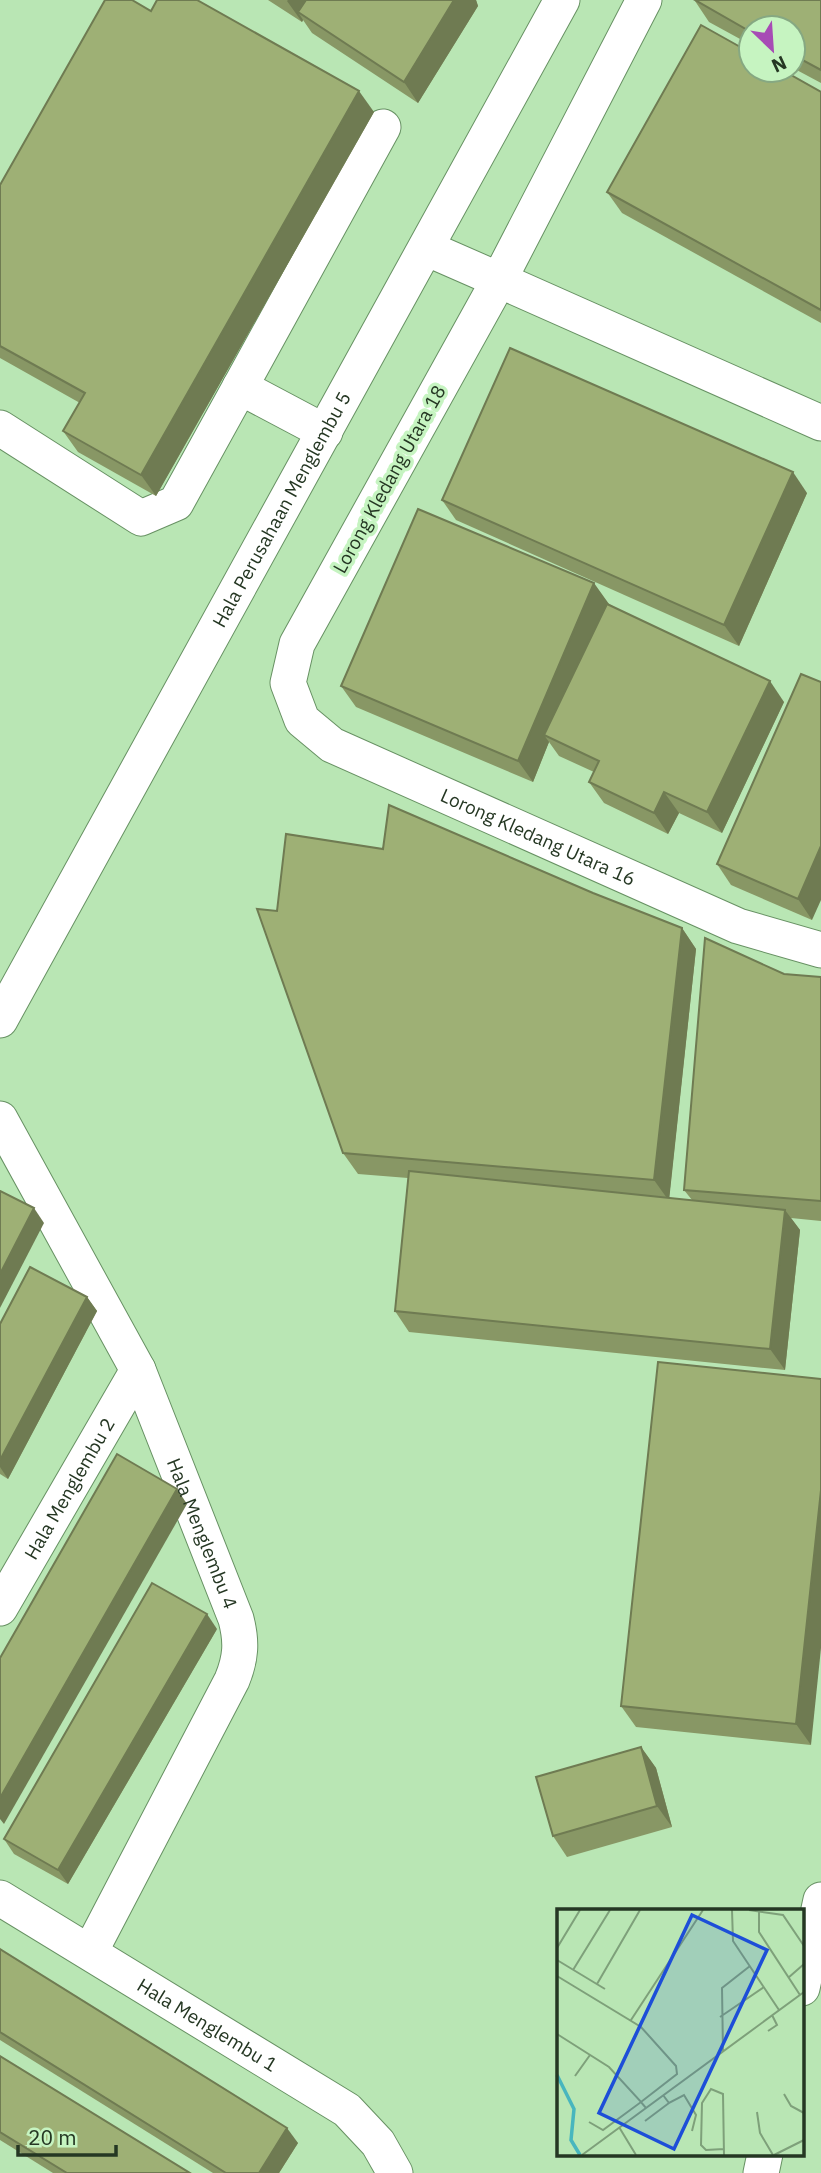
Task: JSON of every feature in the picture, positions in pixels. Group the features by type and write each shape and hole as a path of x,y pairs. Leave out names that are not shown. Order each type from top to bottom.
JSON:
{"street":[{"name":"Hala Perusahaan Menglembu 5","path":"0,1020 562,0"},
{"name":"Lorong Kledang Utara 18","path":"288,683 297,644 499,280 644,0"},
{"path":"0,428 141,518 176,503 383,127"},
{"path":"426,248 821,423"},
{"path":"240,387 325,432"},
{"name":"Lorong Kledang Utara 16","path":"288,683 302,720 332,745 737,926 821,950"},
{"name":"Hala Menglembu 4","path":"0,1119 138,1370 236,1619 241,1639 240,1660 232,1680 90,1952"},
{"name":"Hala Menglembu 2","path":"0,1608 138,1370"},
{"name":"Hala Menglembu 1","path":"0,1898 347,2110 378,2143 396,2173"},
{"path":"804,1979 821,1900"}],"building":[{"path":"105,0 132,0 151,11 157,0 197,0 359,91 141,475 63,431 85,393 0,346 0,185"},
{"path":"306,0 454,0 404,82 298,12"},
{"path":"695,0 821,0 821,70 807,62 807,14 737,14 737,24"},
{"path":"701,25 737,45 737,84 807,84 821,92 821,310 607,192"},
{"path":"510,348 793,472 724,625 442,500"},
{"path":"418,509 594,583 518,761 341,686"},
{"path":"607,604 770,681 707,812 664,792 654,813 589,782 599,761 544,735"},
{"path":"801,674 821,682 821,846 798,899 717,864"},
{"path":"389,805 593,893 682,928 654,1180 343,1153 257,909 277,911 286,834 383,849"},
{"path":"705,938 784,974 821,977 821,1201 684,1190"},
{"path":"409,1171 785,1210 770,1349 395,1311"},
{"path":"0,1191 34,1208 0,1274"},
{"path":"30,1267 87,1297 0,1460 0,1324"},
{"path":"658,1362 821,1379 821,1490 796,1724 621,1706"},
{"path":"117,1454 177,1489 0,1798 0,1658"},
{"path":"152,1583 207,1614 58,1870 4,1839"},
{"path":"641,1747 657,1806 553,1836 536,1777"},
{"path":"0,1949 287,2128 259,2173 226,2173 0,2032"},
{"path":"0,2056 190,2173 67,2173 0,2132"}]}
